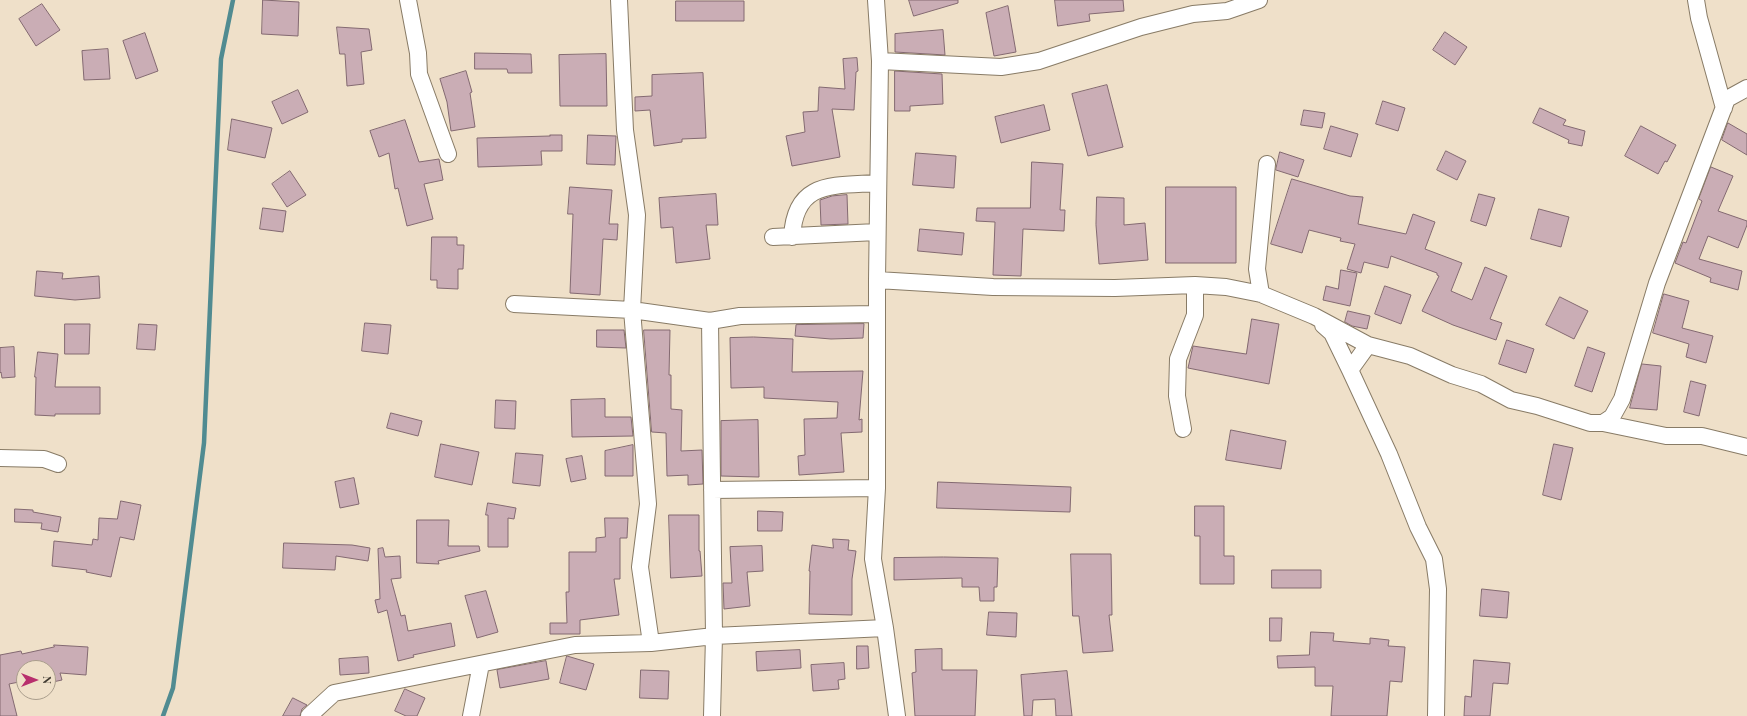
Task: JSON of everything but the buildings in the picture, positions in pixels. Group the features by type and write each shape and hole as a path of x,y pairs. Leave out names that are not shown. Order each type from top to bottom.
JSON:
{"street":[{"path":"408,0 418,53 419,74 448,154"},
{"path":"619,0 625,130 637,215 632,310 648,504 640,567 651,643"},
{"path":"876,0 880,61 877,232 877,488 873,558 886,628 897,716"},
{"path":"880,61 1001,67 1039,61 1141,27 1193,14 1227,11 1259,0"},
{"path":"1696,0 1699,18 1724,108"},
{"path":"1603,423 1612,416 1622,399 1657,283 1727,99 1747,88"},
{"path":"1262,294 1257,269 1267,164"},
{"path":"792,237 793,219 803,200 816,190 842,185 878,183"},
{"path":"773,237 877,232"},
{"path":"877,280 993,286 1115,288 1195,285 1226,287 1262,294 1316,318 1368,345 1410,356 1452,375 1481,384 1511,400 1537,406 1590,423 1603,423 1666,436 1702,436 1747,447"},
{"path":"1183,429 1177,396 1178,359 1195,315 1195,285"},
{"path":"514,304 632,310 710,321 740,316 877,314"},
{"path":"1316,318 1332,333 1389,454 1418,527 1434,559 1438,589 1436,716"},
{"path":"710,321 714,636 712,716"},
{"path":"1350,370 1368,345"},
{"path":"0,458 44,459 58,464"},
{"path":"712,490 877,488"},
{"path":"309,716 334,693 575,645 651,643 714,636 886,628"},
{"path":"471,716 481,664"}],"waterway":[{"path":"163,716 173,688 204,443 221,59 233,0"}]}
